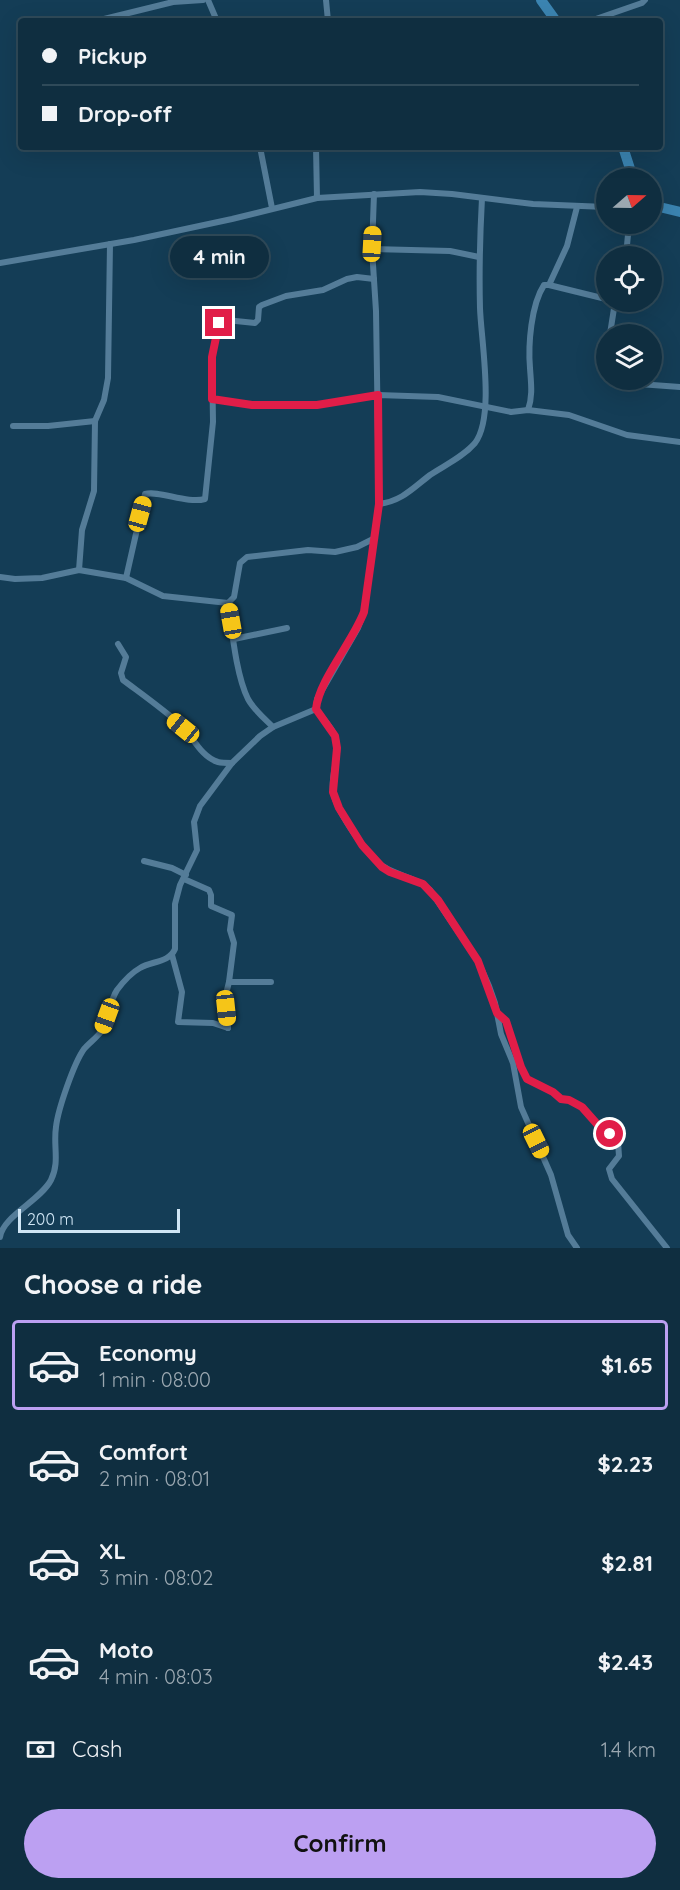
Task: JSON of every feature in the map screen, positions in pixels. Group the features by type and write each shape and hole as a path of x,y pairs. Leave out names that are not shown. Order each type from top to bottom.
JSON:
{"main road":[{"path":"541,0 554,18"},
{"path":"624,150 630,168"},
{"path":"662,208 680,212"}],"street":[{"path":"108,18 173,2 203,0"},
{"path":"208,0 216,18"},
{"path":"326,0 328,18"},
{"path":"599,18 645,0"},
{"path":"261,150 272,208"},
{"path":"316,150 317,198"},
{"path":"0,263 110,244 232,219 317,198 420,192 596,207"},
{"path":"374,194 372,249 378,395 379,504 364,612 358,628 317,699 316,709 335,736 337,748 332,783 333,792 339,808 362,845 382,867 423,884 438,900 478,961 497,1013 501,1034 513,1063 521,1107 551,1175 568,1235 577,1248"},
{"path":"379,504 393,502 441,467 462,455 475,443 480,433 485,406 485,346 480,311 479,257 482,198"},
{"path":"549,285 567,246 577,207"},
{"path":"79,570 82,530 94,491 95,421 104,400 108,378 110,244"},
{"path":"372,249 450,251 479,257"},
{"path":"126,578 145,494 150,492 171,498 206,500 213,422 212,357 219,323 226,320 255,323 258,320 259,307 286,296 323,290 357,277 374,279"},
{"path":"528,410 532,392 529,358 532,323 541,290 544,285 549,285 596,297"},
{"path":"662,386 680,387"},
{"path":"212,399 252,405 317,405 378,395 438,397 511,412 528,410 577,417 627,435 680,442"},
{"path":"13,426 48,426 95,421"},
{"path":"0,577 42,578 79,570 126,578 163,596 228,603 234,597 240,563 248,556 308,550 335,552 357,547 375,538"},
{"path":"228,603 247,697 273,727"},
{"path":"234,639 287,628"},
{"path":"118,645 126,657 121,673 123,680 146,696 183,728 201,750 210,757 218,762 232,763"},
{"path":"0,1238 0,1232 7,1224 36,1200 50,1182 57,1157 56,1127 66,1093 84,1050 103,1029 116,993 135,971 172,955 175,950 175,903 197,850 194,822 200,806 232,763 260,736 273,727 316,709"},
{"path":"144,861 172,867 208,890 211,895 211,906 232,915 230,930 234,943 226,994 228,1028 213,1023 178,1022 182,992 172,955"},
{"path":"229,982 270,982"},
{"path":"497,1013 506,1021 527,1079 553,1092 561,1099 569,1100 582,1107 618,1142 619,1156 609,1169 612,1179 667,1248"}],"route":[{"path":"219,323 213,343 212,399 252,405 317,405 378,395 379,504 364,612 358,628 317,699 316,709 335,736 337,748 332,783 333,792 339,808 362,845 374,859 390,872 423,884 430,890 467,942 478,961 497,1013 506,1021 527,1079 553,1092 561,1099 575,1102 587,1110 597,1124 610,1134"}]}
